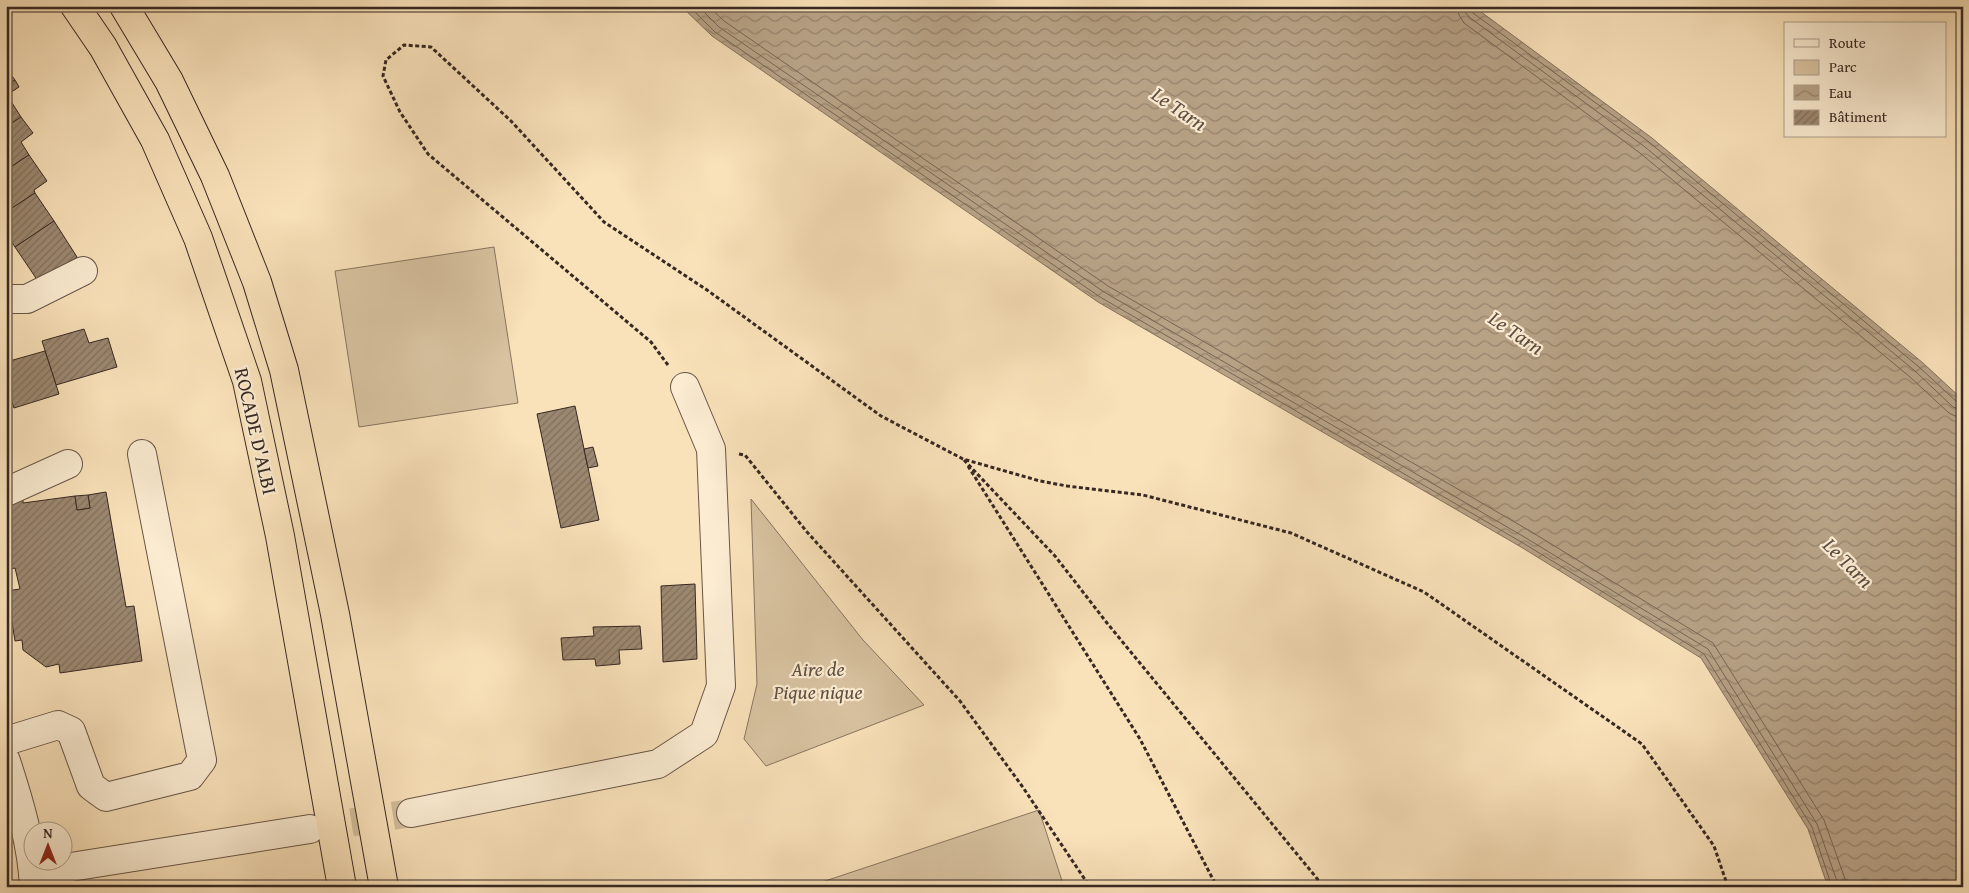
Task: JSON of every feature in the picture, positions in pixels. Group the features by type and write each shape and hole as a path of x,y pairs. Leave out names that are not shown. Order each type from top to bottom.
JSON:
{"highway":[{"name":"ROCADE D'ALBI","path":"76,6 104,47 155,140 198,238 247,380 280,536 342,887"},
{"name":"ROCADE D'ALBI","path":"124,6 169,82 215,176 257,282 284,370 335,614 384,879"}],"street":[{"path":"6,300 27,299 83,271"},
{"path":"411,813 658,764 704,734 721,686 711,449 685,387"},
{"path":"6,741 58,725 71,731 91,786 106,797 190,776 202,760 142,454"},
{"path":"6,492 68,464"},
{"path":"6,761 16,793 34,880 310,829"}],"path":[{"path":"685,387 651,342 428,154 400,112 383,76 386,60 404,45 432,47 511,121 604,222 715,296 881,416 964,460 1067,486 1143,495 1291,532 1424,592 1642,744 1714,846 1728,887"},
{"path":"711,449 745,455 807,532 960,701 1022,786 1090,887"},
{"path":"964,460 1140,739 1217,887"},
{"path":"964,460 1055,556 1107,623 1324,887"}],"green space":[{"path":"494,247 518,403 359,427 335,271"},
{"name":"Aire de Pique nique","path":"751,499 863,640 924,705 766,766 744,739 757,684"},
{"path":"1039,810 1064,887 807,887"}],"water":[{"name":"Le Tarn","path":"681,6 1473,6 1652,138 1923,363 1963,400 1963,887 1828,887 1808,829 1701,658 1521,547 1098,302 712,36"}],"building":[{"path":"6,68 15,80 6,86"},
{"path":"15,80 19,87 7,95 21,117 6,127 6,86"},
{"path":"21,117 33,133 21,142 29,155 6,170 6,127"},
{"path":"29,155 47,181 34,190 35,193 6,212 6,170"},
{"path":"35,193 54,221 15,247 6,233 6,212"},
{"path":"54,221 77,257 40,284 15,247"},
{"path":"84,329 89,343 108,338 117,367 56,385 42,341"},
{"path":"45,351 59,394 14,408 6,385 6,362"},
{"path":"575,406 599,520 561,528 537,414"},
{"path":"593,447 598,466 588,468 584,449"},
{"path":"106,492 126,607 134,606 142,661 60,673 59,664 46,667 23,650 22,640 15,641 10,610 6,603 6,591 20,589 15,568 6,570 6,528 11,527 7,501 23,497 23,503 75,496 77,510 90,508 88,495"},
{"path":"88,495 90,508 77,510 75,496"},
{"path":"695,584 697,659 663,662 661,586"},
{"path":"640,626 642,649 619,650 620,664 596,666 595,659 563,660 561,638 594,636 593,627"}],"tunnel":[{"path":"310,829 411,813"}]}
